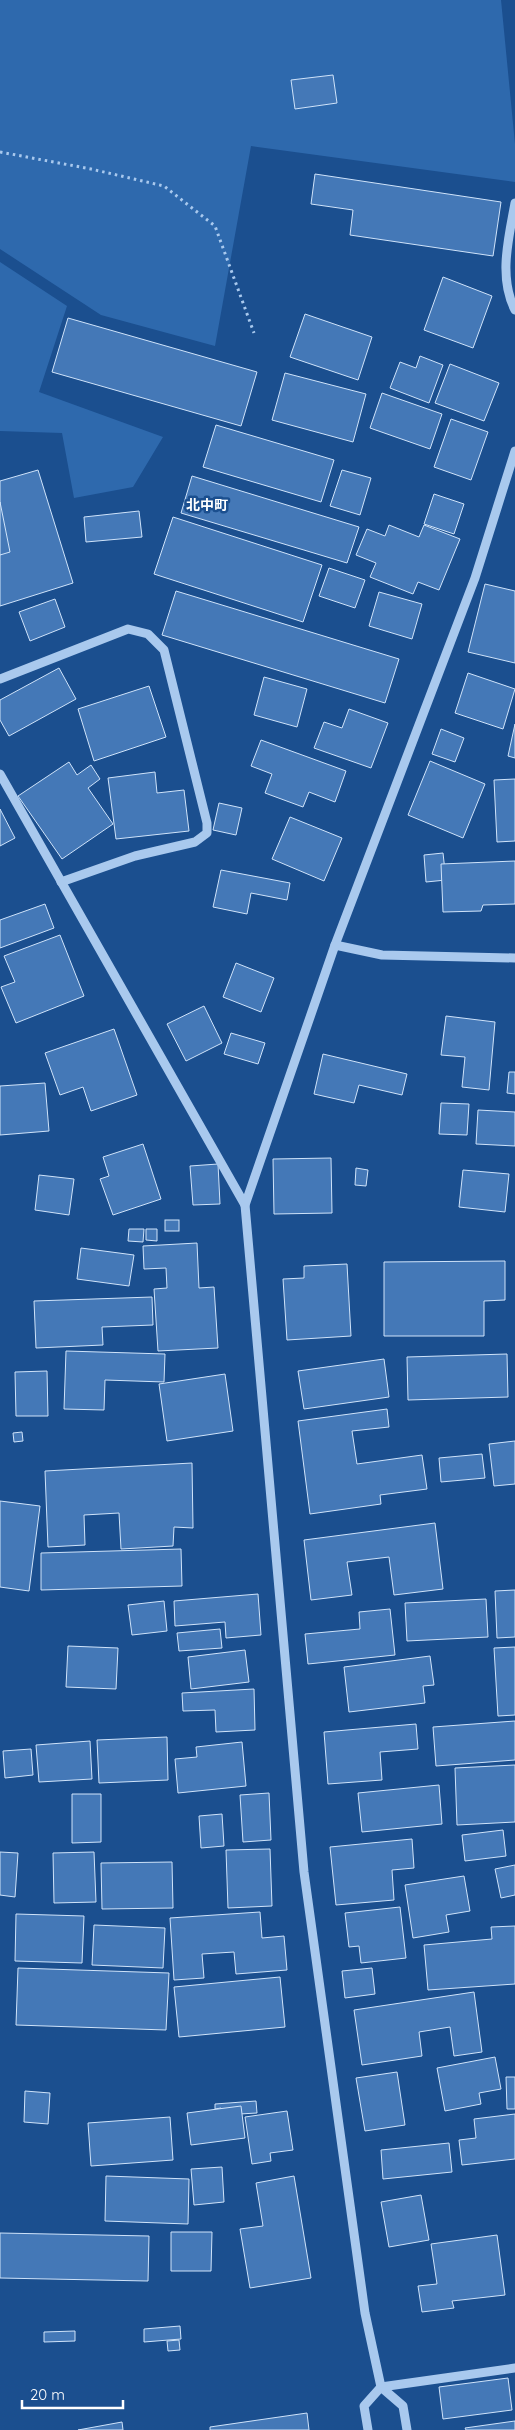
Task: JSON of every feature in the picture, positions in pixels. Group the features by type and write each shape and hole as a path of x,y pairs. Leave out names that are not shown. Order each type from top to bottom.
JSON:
{"street":[{"path":"515,203 506,254 508,296 515,310"},
{"path":"407,2430 403,2406 381,2386 365,2313 304,1872 245,1205 335,945 475,578 515,451"},
{"path":"0,679 128,629 148,634 164,650 204,813 207,833 195,842 136,856 61,882"},
{"path":"0,774 245,1205"},
{"path":"335,945 382,955 515,958"},
{"path":"368,2430 364,2406 381,2386 515,2368"}],"path":[{"path":"0,152 91,169 164,186 216,226 254,333"}],"shaded area":[{"path":"0,0 501,0 515,144 515,182 251,146 215,346 101,315 0,249"},
{"path":"0,262 67,306 39,392 163,437 133,487 74,498 62,433 0,431"}],"building":[{"path":"333,75 337,103 295,109 291,80"},
{"path":"315,174 501,202 493,256 350,235 353,210 311,204"},
{"path":"443,277 492,296 473,348 424,330"},
{"path":"305,314 372,337 358,380 290,357"},
{"path":"68,318 257,372 241,426 52,372"},
{"path":"420,356 443,365 429,403 390,388 400,362 416,368"},
{"path":"450,364 499,383 484,421 435,403"},
{"path":"285,373 366,394 353,442 272,420"},
{"path":"382,393 442,414 430,449 370,428"},
{"path":"451,419 488,432 471,480 434,467"},
{"path":"216,425 334,460 321,502 203,467"},
{"path":"38,470 73,583 0,606 0,481"},
{"path":"342,470 371,478 360,515 330,506"},
{"path":"192,476 359,527 347,563 181,513"},
{"path":"434,494 464,504 454,534 424,524"},
{"path":"0,502 10,552 0,555"},
{"path":"139,511 142,537 86,542 84,517"},
{"path":"173,517 322,565 303,622 154,574"},
{"path":"389,525 419,537 424,525 460,539 439,590 418,582 413,594 370,577 376,563 356,555 367,529 385,536"},
{"path":"329,568 365,580 355,608 319,596"},
{"path":"485,584 515,591 515,663 468,652"},
{"path":"176,591 399,659 385,703 162,635"},
{"path":"379,592 422,604 412,639 369,626"},
{"path":"55,599 65,627 30,641 19,612"},
{"path":"59,668 76,699 9,736 0,720 0,700"},
{"path":"468,673 515,689 503,729 455,713"},
{"path":"264,677 307,689 297,727 254,715"},
{"path":"149,686 166,737 94,761 78,709"},
{"path":"349,709 388,723 371,768 314,748 324,722 342,728"},
{"path":"515,724 515,758 508,756"},
{"path":"441,729 464,738 455,762 432,754"},
{"path":"261,740 346,771 335,802 309,792 303,807 265,793 272,774 251,766"},
{"path":"430,761 485,784 463,838 408,815"},
{"path":"69,762 77,775 91,765 100,779 88,788 113,824 62,859 18,796"},
{"path":"155,772 157,793 184,790 189,831 116,839 108,778"},
{"path":"515,779 515,841 497,842 494,780"},
{"path":"219,803 242,808 236,835 213,830"},
{"path":"0,809 15,838 0,846"},
{"path":"290,817 342,838 324,881 272,859"},
{"path":"443,853 446,880 426,882 424,855"},
{"path":"515,861 515,904 483,905 481,911 443,912 441,864"},
{"path":"221,870 290,883 287,900 251,893 247,914 213,907"},
{"path":"45,904 54,928 0,948 0,920"},
{"path":"60,935 84,996 16,1023 1,987 15,982 4,956"},
{"path":"236,963 274,978 261,1012 223,997"},
{"path":"204,1006 222,1043 186,1061 167,1024"},
{"path":"446,1016 495,1022 489,1090 462,1087 465,1057 441,1055"},
{"path":"114,1029 137,1095 91,1111 83,1087 60,1095 45,1053"},
{"path":"231,1033 265,1043 258,1064 224,1054"},
{"path":"323,1054 407,1074 402,1095 359,1085 354,1103 314,1094"},
{"path":"509,1072 515,1072 515,1094 507,1093"},
{"path":"45,1083 49,1131 0,1135 0,1086"},
{"path":"441,1103 469,1104 467,1135 439,1134"},
{"path":"478,1110 515,1112 515,1146 476,1144"},
{"path":"143,1144 161,1199 113,1215 100,1179 109,1176 103,1157"},
{"path":"331,1158 332,1213 274,1214 273,1159"},
{"path":"218,1164 220,1204 193,1205 190,1166"},
{"path":"356,1168 368,1170 366,1186 355,1185"},
{"path":"463,1170 509,1174 505,1212 459,1207"},
{"path":"39,1175 74,1179 69,1215 35,1210"},
{"path":"165,1220 179,1220 179,1231 165,1231"},
{"path":"129,1229 144,1229 143,1242 128,1241"},
{"path":"146,1229 157,1229 157,1241 146,1240"},
{"path":"197,1243 199,1288 214,1287 218,1348 158,1351 154,1289 167,1288 166,1268 144,1269 143,1246"},
{"path":"81,1248 134,1255 129,1286 77,1279"},
{"path":"505,1261 505,1300 484,1301 484,1336 384,1336 384,1262"},
{"path":"347,1264 351,1336 287,1340 283,1279 304,1278 304,1266"},
{"path":"152,1297 153,1325 102,1327 103,1345 36,1348 34,1301"},
{"path":"66,1351 165,1354 164,1382 105,1380 104,1410 64,1409"},
{"path":"507,1354 508,1397 408,1400 407,1357"},
{"path":"384,1359 389,1397 304,1409 298,1371"},
{"path":"47,1371 48,1416 16,1416 15,1372"},
{"path":"225,1374 233,1431 167,1441 159,1384"},
{"path":"387,1409 389,1427 352,1431 357,1464 422,1455 427,1489 380,1495 381,1504 310,1514 298,1421"},
{"path":"22,1432 23,1441 14,1442 13,1433"},
{"path":"515,1441 515,1484 494,1486 489,1444"},
{"path":"482,1454 485,1478 441,1482 439,1458"},
{"path":"192,1463 193,1528 174,1527 173,1546 121,1549 119,1513 84,1515 85,1545 48,1547 45,1471"},
{"path":"0,1501 40,1506 29,1591 0,1587"},
{"path":"435,1523 443,1589 394,1595 389,1557 347,1562 352,1595 311,1600 304,1540"},
{"path":"181,1549 182,1586 41,1590 41,1553"},
{"path":"515,1590 515,1637 497,1638 495,1591"},
{"path":"258,1594 261,1635 226,1638 225,1622 175,1626 174,1601"},
{"path":"486,1599 488,1637 407,1641 405,1603"},
{"path":"164,1601 167,1631 132,1635 128,1605"},
{"path":"390,1609 395,1655 308,1664 305,1634 360,1629 359,1612"},
{"path":"220,1629 222,1648 179,1651 177,1633"},
{"path":"68,1646 118,1648 116,1689 66,1687"},
{"path":"515,1647 515,1715 498,1716 494,1648"},
{"path":"245,1650 249,1682 191,1689 188,1657"},
{"path":"430,1656 434,1685 423,1686 425,1703 349,1712 344,1667"},
{"path":"254,1689 255,1730 216,1732 215,1710 183,1711 182,1693"},
{"path":"515,1721 515,1760 436,1766 433,1727"},
{"path":"416,1724 418,1749 380,1752 382,1780 328,1784 324,1732"},
{"path":"167,1737 168,1780 99,1783 97,1740"},
{"path":"90,1741 92,1779 39,1782 36,1745"},
{"path":"242,1742 246,1786 178,1793 175,1759 197,1757 196,1747"},
{"path":"31,1749 33,1775 5,1778 3,1751"},
{"path":"515,1765 515,1822 457,1825 455,1768"},
{"path":"439,1785 442,1824 362,1832 358,1793"},
{"path":"269,1793 271,1840 243,1842 240,1795"},
{"path":"72,1794 101,1794 101,1842 72,1843"},
{"path":"222,1814 224,1846 201,1848 199,1816"},
{"path":"503,1830 506,1856 465,1861 462,1835"},
{"path":"412,1839 414,1868 392,1870 394,1900 336,1905 330,1847"},
{"path":"270,1849 272,1906 228,1908 226,1850"},
{"path":"0,1852 18,1853 15,1897 0,1895"},
{"path":"94,1852 96,1902 54,1903 53,1853"},
{"path":"172,1862 173,1908 102,1909 101,1863"},
{"path":"515,1865 515,1895 501,1898 495,1869"},
{"path":"464,1876 470,1911 446,1915 449,1932 413,1938 405,1885"},
{"path":"400,1907 406,1958 361,1963 359,1946 349,1947 345,1913"},
{"path":"260,1912 262,1938 284,1936 287,1970 236,1974 234,1952 202,1954 204,1978 174,1980 170,1918"},
{"path":"16,1914 84,1916 82,1963 15,1961"},
{"path":"94,1925 165,1928 163,1968 92,1965"},
{"path":"515,1926 515,1984 428,1990 424,1945 492,1939 491,1927"},
{"path":"18,1968 169,1973 166,2030 16,2025"},
{"path":"372,1968 375,1994 345,1998 342,1971"},
{"path":"280,1977 285,2027 179,2037 174,1987"},
{"path":"474,1992 482,2052 454,2056 450,2027 419,2032 422,2056 362,2065 354,2010"},
{"path":"495,2057 501,2089 479,2093 481,2104 445,2111 437,2068"},
{"path":"397,2072 405,2125 365,2131 356,2078"},
{"path":"506,2077 515,2077 515,2109 507,2109"},
{"path":"25,2091 50,2093 48,2124 24,2122"},
{"path":"256,2101 257,2113 222,2115 221,2108 215,2109 215,2104"},
{"path":"241,2106 245,2138 191,2145 187,2113"},
{"path":"287,2111 293,2150 270,2153 271,2161 252,2164 245,2117"},
{"path":"515,2114 515,2159 462,2165 459,2140 476,2138 474,2119"},
{"path":"170,2117 173,2160 91,2166 88,2123"},
{"path":"449,2143 452,2172 383,2179 381,2150"},
{"path":"222,2167 224,2202 194,2205 191,2169"},
{"path":"106,2176 189,2179 188,2224 105,2221"},
{"path":"294,2176 311,2278 250,2288 240,2229 263,2226 256,2183"},
{"path":"421,2195 429,2240 389,2247 381,2202"},
{"path":"171,2232 212,2232 211,2271 171,2271"},
{"path":"0,2233 149,2236 148,2281 0,2278"},
{"path":"497,2235 505,2295 452,2301 454,2308 422,2312 418,2286 437,2284 431,2244"},
{"path":"180,2326 181,2339 144,2342 144,2329"},
{"path":"75,2331 75,2341 44,2342 44,2332"},
{"path":"179,2340 180,2350 168,2351 167,2341"},
{"path":"508,2378 512,2410 443,2419 439,2387"},
{"path":"307,2413 309,2430 210,2430 210,2427"},
{"path":"515,2421 515,2430 466,2430 465,2428"},
{"path":"122,2422 123,2430 78,2430"}],"district":[{"name":"北中町","path":"207,505"}]}
